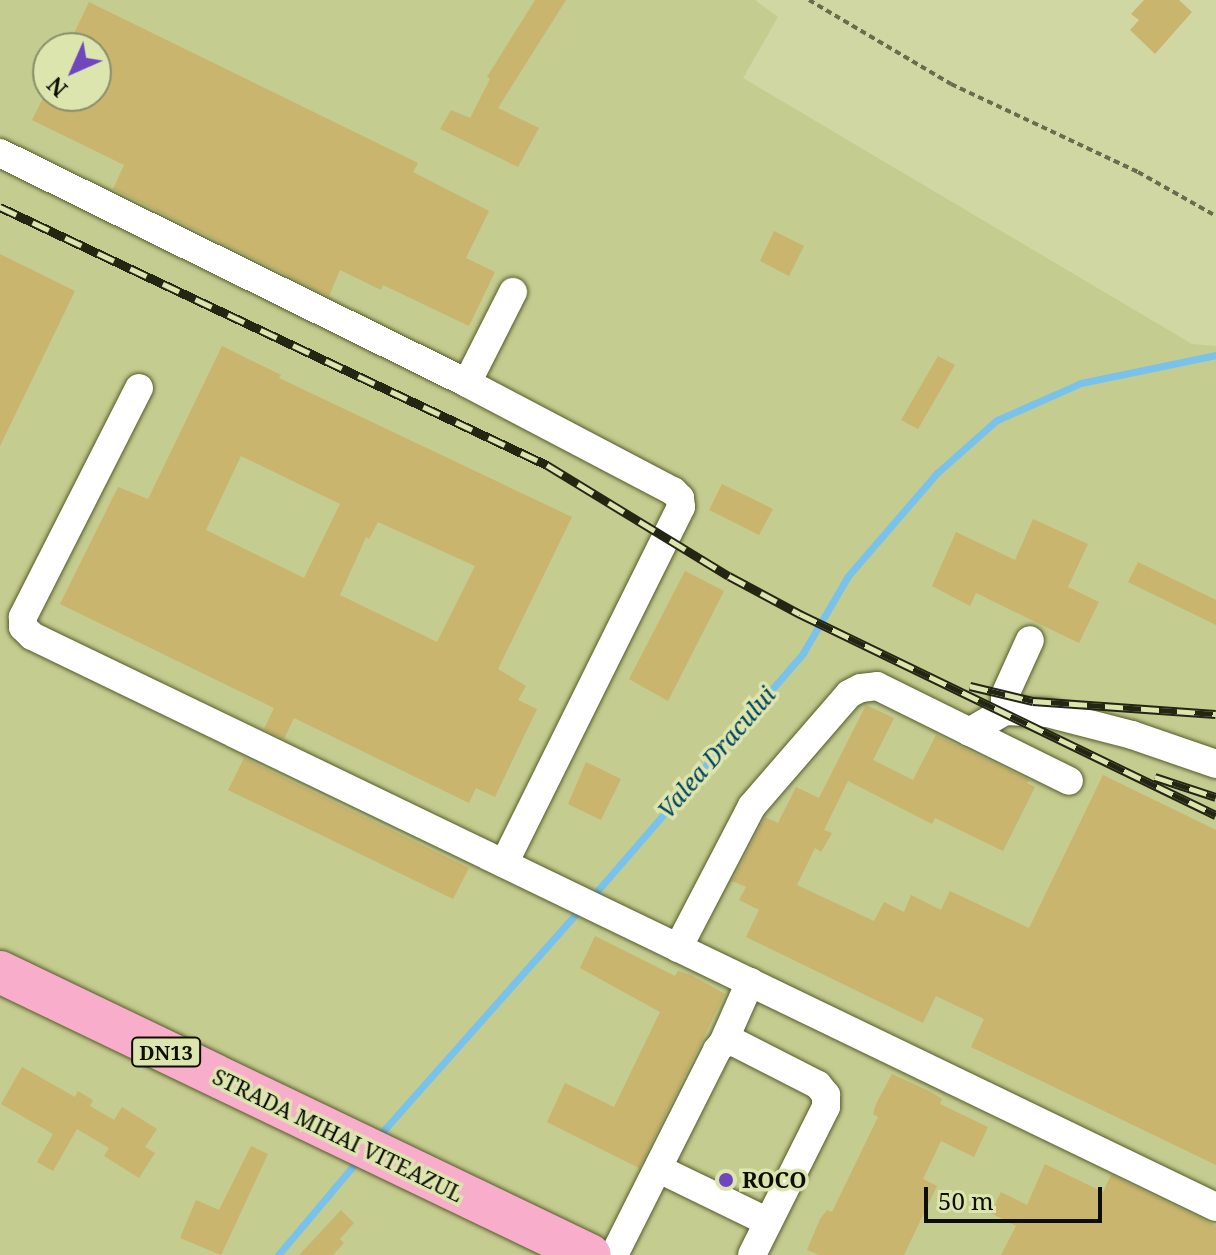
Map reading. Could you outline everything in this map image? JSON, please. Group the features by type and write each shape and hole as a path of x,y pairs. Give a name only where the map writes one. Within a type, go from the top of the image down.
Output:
{"highway":[{"name":"STRADA MIHAI VITEAZUL","path":"0,972 590,1255"}],"lane":[{"path":"0,153 467,383 673,491 680,498 681,507 504,864"},
{"path":"467,383 513,292"},
{"path":"139,388 23,617 23,627 46,643 1216,1207"},
{"path":"1005,711 1005,695 1030,640"},
{"path":"678,948 752,806 849,694 877,686 1069,781"},
{"path":"969,732 1005,711 1061,717 1132,735 1216,764"},
{"path":"614,1255 723,1043 750,982"},
{"path":"723,1043 734,1042 818,1085 826,1095 826,1107 752,1255"},
{"path":"659,1169 768,1222"}],"path":[{"path":"809,0 951,84 1138,172 1216,216"}],"shaded area":[{"path":"0,0 755,0 778,17 743,78 1192,344 1216,346 1216,1255 0,1255"}],"building":[{"path":"535,0 566,0 498,108 539,128 518,167 440,129 451,110 470,118 490,79 487,77"},
{"path":"1144,0 1179,0 1192,12 1155,54 1130,30 1139,20 1131,14"},
{"path":"89,2 418,163 413,172 489,211 466,258 495,272 469,326 383,285 381,290 340,270 329,296 113,189 124,165 32,120 36,112 112,112 112,32 75,32"},
{"path":"774,231 804,246 789,276 760,261"},
{"path":"0,254 75,291 0,446"},
{"path":"222,346 281,375 279,378 572,517 498,669 526,686 518,700 537,709 495,797 476,788 469,803 294,718 284,739 264,729 274,708 60,604 118,487 148,499","holes":["241,456 340,504 304,578 206,530","378,522 475,566 437,642 340,595 366,537 369,539"]},
{"path":"938,356 955,365 918,429 901,420"},
{"path":"722,484 773,509 759,535 709,510"},
{"path":"1033,519 1088,544 1068,587 1099,602 1079,643 976,593 970,606 932,586 956,532 1015,560"},
{"path":"1138,562 1216,600 1216,625 1128,582"},
{"path":"685,571 724,591 668,701 629,679"},
{"path":"866,705 894,718 873,760 913,780 936,735 1029,780 1027,783 1035,787 1003,851 935,818 932,824 848,781 824,830 832,833 821,852 815,848 797,885 874,921 884,902 904,912 911,895 941,910 950,891 1029,928 1103,775 1216,830 1216,1165 971,1047 984,1019 936,996 923,1023 746,937 759,910 739,900 746,887 732,881 765,817 778,823 796,787 819,798"},
{"path":"244,758 469,868 453,899 228,790"},
{"path":"586,762 621,779 601,820 568,804"},
{"path":"595,936 675,976 678,971 691,975 725,994 639,1168 547,1122 565,1083 614,1107 660,1012 580,968"},
{"path":"22,1067 75,1097 78,1091 93,1100 90,1106 114,1120 122,1107 157,1129 145,1147 155,1153 139,1178 104,1156 109,1148 77,1129 53,1171 37,1162 53,1134 1,1104"},
{"path":"892,1074 931,1092 942,1099 940,1104 988,1127 974,1157 941,1141 923,1179 937,1186 904,1255 820,1255 807,1250 820,1219 827,1210 832,1212 878,1117 873,1114 876,1104"},
{"path":"251,1146 268,1154 221,1255 180,1238 196,1200 219,1210"},
{"path":"1045,1164 1103,1192 1111,1175 1216,1226 1216,1255 1001,1255 1016,1226 991,1213 1001,1192 1027,1205"},
{"path":"341,1210 354,1223 340,1239 344,1243 333,1255 299,1255"}],"waterway":[{"name":"Valea Dracului","path":"592,897 803,653 848,576 937,473 997,420 1081,383 1216,355"},
{"name":"Valea Dracului","path":"376,1139 580,909"},
{"name":"Valea Dracului","path":"278,1255 358,1160"}],"railway":[{"path":"0,207 547,465 729,576 800,614 1216,815"},
{"path":"970,686 1033,701 1216,714"},
{"path":"1155,777 1216,797"}],"place":[{"name":"ROCO","path":"726,1180"}]}
